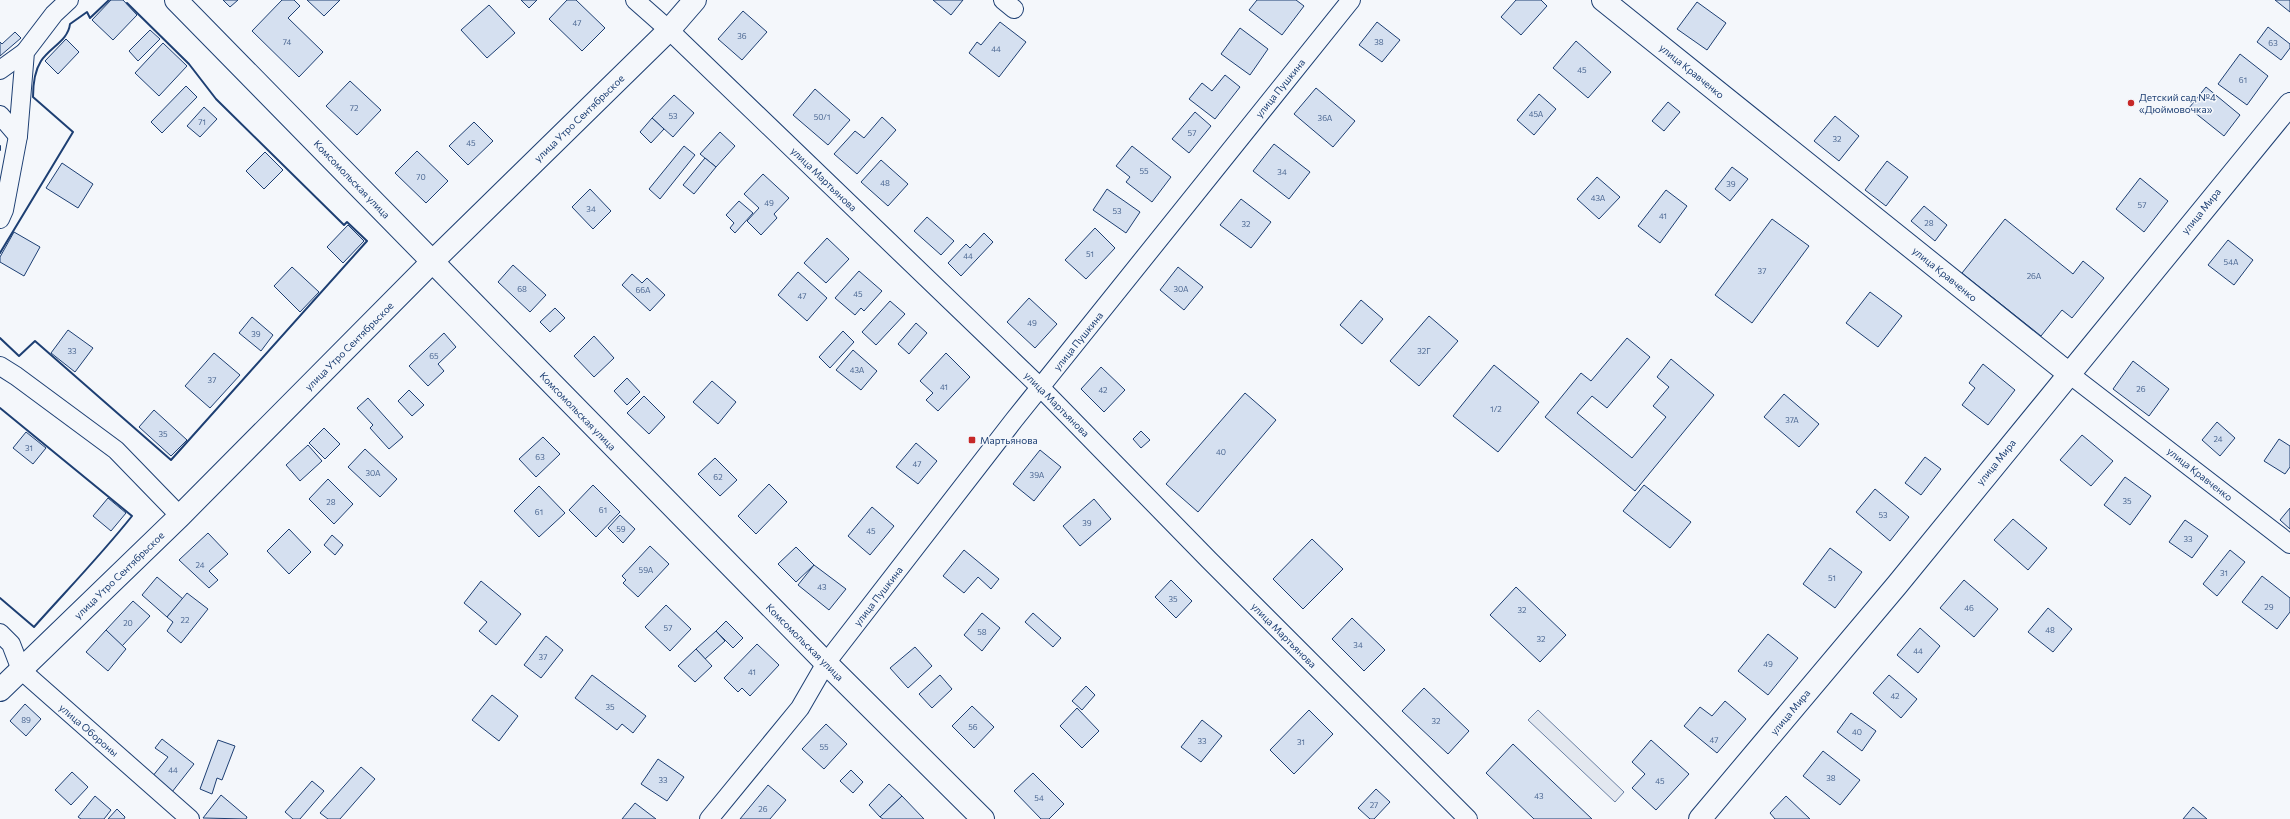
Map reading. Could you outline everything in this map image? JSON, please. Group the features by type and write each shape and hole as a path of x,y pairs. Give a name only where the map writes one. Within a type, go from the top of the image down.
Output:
{"main road":[{"name":"Комсомольская улица","path":"176,0 826,664 983,819"},
{"name":"улица Утро Сентябрьское","path":"0,690 180,516 432,262 669,30 695,0"},
{"name":"улица Кравченко","path":"1603,0 2068,373"},
{"name":"улица Мира","path":"1700,819 1896,585 2068,373 2290,104"}],"street":[{"path":"0,70 25,52 54,14 69,0"},
{"name":"улица Мартьянова","path":"635,0 669,30 1040,387 1468,819"},
{"name":"улица Пушкина","path":"708,819 800,708 826,664 1040,387 1351,0"},
{"path":"0,219 4,210 18,136 25,52"},
{"path":"0,115 18,136"},
{"path":"0,366 16,376 116,450 180,516"},
{"name":"улица Кравченко","path":"2068,373 2290,544"},
{"name":"улица Обороны","path":"0,633 11,644 21,670 190,819"}],"shaded area":[{"path":"1538,710 1624,792 1615,802 1528,720"}],"building":[{"path":"111,0 123,0 137,15 113,40 92,20"},
{"path":"223,0 238,0 230,7"},
{"path":"282,0 294,0 300,6 288,18 323,52 299,77 252,31"},
{"path":"307,0 340,0 324,16"},
{"path":"521,0 537,0 529,8"},
{"path":"567,0 576,0 605,28 582,51 549,19"},
{"path":"933,0 963,0 951,15"},
{"path":"1257,0 1296,0 1304,6 1282,35 1249,10"},
{"path":"1516,0 1541,0 1547,6 1521,35 1501,17"},
{"path":"2275,0 2290,0 2290,12"},
{"path":"1697,2 1726,23 1707,50 1677,29"},
{"path":"489,5 515,33 487,58 461,30"},
{"path":"743,11 767,32 742,60 718,39"},
{"path":"1000,22 1026,42 999,77 969,53 977,42 981,45"},
{"path":"1377,22 1400,40 1382,62 1359,45"},
{"path":"2268,27 2290,44 2290,48 2281,60 2257,42"},
{"path":"1240,28 1268,49 1250,75 1221,54"},
{"path":"150,30 160,39 138,61 129,51"},
{"path":"15,32 21,38 0,56 0,42 2,44"},
{"path":"66,39 79,52 58,74 45,61"},
{"path":"1576,41 1611,72 1588,98 1553,68"},
{"path":"163,43 187,66 159,96 135,73"},
{"path":"2240,54 2268,76 2247,105 2218,84"},
{"path":"1225,75 1240,87 1215,119 1189,99 1202,83 1212,91"},
{"path":"350,81 381,110 357,135 326,106"},
{"path":"186,86 197,97 162,133 151,122"},
{"path":"2206,87 2240,115 2224,136 2189,108"},
{"path":"1316,88 1355,121 1333,147 1294,114"},
{"path":"815,89 850,120 828,145 793,115"},
{"path":"1539,94 1556,109 1534,135 1517,120"},
{"path":"674,95 694,113 673,137 652,118"},
{"path":"1668,102 1680,112 1664,131 1652,121"},
{"path":"204,107 217,119 200,137 187,126"},
{"path":"1195,112 1211,126 1189,153 1172,139"},
{"path":"1835,116 1859,136 1839,161 1814,141"},
{"path":"882,117 896,130 857,174 834,154 855,131 864,138"},
{"path":"652,118 664,129 651,143 640,132"},
{"path":"474,122 493,141 468,165 449,146"},
{"path":"720,132 735,146 716,167 700,154"},
{"path":"1274,144 1310,172 1289,199 1253,171"},
{"path":"684,146 695,155 660,199 649,189"},
{"path":"1132,146 1171,177 1152,202 1126,182 1130,177 1116,166"},
{"path":"417,151 448,181 426,203 395,173"},
{"path":"265,152 283,170 264,189 246,171"},
{"path":"705,158 716,167 694,194 683,185"},
{"path":"881,160 908,184 888,206 861,182"},
{"path":"1887,161 1908,177 1886,206 1865,190"},
{"path":"62,163 93,184 78,208 46,188"},
{"path":"1732,167 1748,179 1730,201 1715,189"},
{"path":"763,174 789,198 774,214 777,218 761,235 747,221 759,208 744,194"},
{"path":"1597,177 1620,197 1599,219 1577,199"},
{"path":"2140,178 2168,201 2144,232 2116,209"},
{"path":"590,189 611,211 593,229 572,207"},
{"path":"1107,189 1140,212 1126,233 1093,210"},
{"path":"1666,190 1687,206 1660,243 1638,226"},
{"path":"1241,199 1271,222 1251,248 1220,225"},
{"path":"739,201 753,213 735,233 730,228 734,223 726,215"},
{"path":"1924,206 1947,225 1935,241 1911,221"},
{"path":"927,217 954,241 941,255 914,231"},
{"path":"1772,219 1809,246 1752,323 1715,295"},
{"path":"2005,219 2073,274 2083,261 2104,278 2072,318 2062,310 2041,336 1962,273"},
{"path":"348,225 364,241 343,263 327,247"},
{"path":"1095,228 1115,248 1086,279 1065,260"},
{"path":"14,232 40,247 24,276 0,262 0,257"},
{"path":"984,233 993,242 961,276 948,263 966,244 970,248"},
{"path":"827,238 849,259 826,283 804,263"},
{"path":"2228,240 2253,260 2234,285 2208,265"},
{"path":"513,265 546,295 530,312 498,282"},
{"path":"292,267 319,292 300,312 274,286"},
{"path":"1178,267 1203,287 1184,310 1160,290"},
{"path":"859,271 882,291 864,311 861,308 855,315 835,298"},
{"path":"798,272 827,298 807,321 778,295"},
{"path":"632,274 642,283 647,278 665,295 650,311 622,285"},
{"path":"1870,292 1902,316 1878,347 1846,323"},
{"path":"1029,298 1057,324 1035,348 1007,322"},
{"path":"1361,300 1383,319 1362,344 1340,325"},
{"path":"890,301 905,314 876,345 862,332"},
{"path":"555,308 565,318 550,332 540,322"},
{"path":"1429,316 1458,341 1419,386 1390,361"},
{"path":"252,317 273,335 261,351 239,333"},
{"path":"916,323 927,333 909,354 898,344"},
{"path":"68,330 93,348 75,372 51,353"},
{"path":"843,331 854,342 830,368 819,357"},
{"path":"444,333 456,347 438,364 444,371 428,386 409,366"},
{"path":"594,336 614,358 594,377 574,356"},
{"path":"1627,338 1650,357 1607,408 1592,396 1577,413 1632,458 1666,417 1653,406 1669,387 1657,377 1671,359 1714,395 1635,491 1545,417 1581,373 1591,381"},
{"path":"853,350 877,371 861,390 836,370"},
{"path":"214,353 240,375 210,408 185,386"},
{"path":"946,353 970,377 938,411 926,400 933,393 920,381"},
{"path":"2133,361 2169,389 2149,416 2113,389"},
{"path":"1983,364 2015,390 1988,425 1962,405 1975,388 1969,383"},
{"path":"1494,365 1539,402 1498,452 1453,416"},
{"path":"1101,367 1125,390 1104,412 1081,389"},
{"path":"627,378 640,392 627,405 614,391"},
{"path":"712,381 736,402 718,424 693,402"},
{"path":"409,390 424,405 412,416 398,401"},
{"path":"1245,393 1276,420 1198,512 1166,484"},
{"path":"1784,394 1819,424 1799,447 1764,417"},
{"path":"644,396 665,417 649,434 627,413"},
{"path":"368,398 403,437 389,449 370,428 373,425 357,408"},
{"path":"154,410 187,440 171,456 139,427"},
{"path":"2217,422 2235,438 2220,456 2202,440"},
{"path":"324,428 340,444 325,459 309,443"},
{"path":"1141,431 1150,440 1141,448 1133,439"},
{"path":"26,432 46,448 33,464 13,448"},
{"path":"2082,435 2113,461 2091,486 2060,460"},
{"path":"543,437 560,454 536,477 519,459"},
{"path":"2279,439 2290,446 2290,467 2285,474 2264,461"},
{"path":"916,443 937,461 918,484 896,467"},
{"path":"308,445 322,461 300,481 286,465"},
{"path":"365,449 397,479 380,497 348,467"},
{"path":"1040,450 1061,467 1034,501 1013,484"},
{"path":"1925,457 1941,469 1921,495 1905,483"},
{"path":"715,458 737,480 720,496 698,474"},
{"path":"2125,477 2151,496 2130,525 2104,505"},
{"path":"328,479 353,504 334,524 309,499"},
{"path":"769,484 787,502 756,534 738,516"},
{"path":"593,485 620,512 596,537 569,510"},
{"path":"1644,485 1691,522 1670,548 1623,511"},
{"path":"539,486 565,513 539,537 514,511"},
{"path":"1875,489 1909,517 1890,541 1856,512"},
{"path":"108,498 126,513 111,531 93,516"},
{"path":"1094,499 1111,519 1080,546 1063,526"},
{"path":"872,507 894,526 870,555 848,536"},
{"path":"2290,508 2290,529 2280,520"},
{"path":"620,515 635,529 623,543 608,528"},
{"path":"2013,519 2047,548 2028,570 1994,540"},
{"path":"2185,520 2208,536 2192,558 2169,542"},
{"path":"289,529 311,552 289,574 267,551"},
{"path":"208,533 228,554 209,571 218,580 209,588 179,560"},
{"path":"332,535 343,545 335,555 324,545"},
{"path":"1312,539 1343,569 1303,609 1273,579"},
{"path":"650,546 669,564 638,597 623,583 626,580 622,576"},
{"path":"796,547 814,565 796,582 778,564"},
{"path":"1830,548 1862,572 1835,608 1803,584"},
{"path":"964,550 999,579 991,589 978,577 964,593 943,576"},
{"path":"2230,550 2245,562 2217,596 2203,584"},
{"path":"814,565 846,589 829,610 798,585"},
{"path":"2262,576 2290,598 2290,612 2277,629 2242,602"},
{"path":"157,577 183,599 167,617 142,595"},
{"path":"1171,580 1192,601 1176,618 1155,597"},
{"path":"1964,580 1998,609 1974,637 1940,608"},
{"path":"481,581 521,614 496,645 479,631 487,622 464,603"},
{"path":"1516,587 1566,635 1540,662 1490,615"},
{"path":"187,593 208,609 181,643 167,631 173,622 167,617"},
{"path":"133,601 150,616 122,646 106,630"},
{"path":"666,605 691,629 670,651 645,627"},
{"path":"2048,608 2072,629 2053,652 2028,632"},
{"path":"982,613 1000,628 982,651 964,635"},
{"path":"1033,613 1061,638 1053,647 1025,622"},
{"path":"1352,618 1385,650 1364,671 1332,639"},
{"path":"726,621 743,638 733,648 716,631"},
{"path":"1920,628 1940,646 1918,673 1897,655"},
{"path":"106,630 126,649 108,671 86,652"},
{"path":"716,631 725,641 705,659 696,649"},
{"path":"1768,634 1798,658 1768,695 1738,671"},
{"path":"546,636 563,650 541,678 524,665"},
{"path":"757,644 779,665 750,696 742,688 738,692 724,678"},
{"path":"915,647 932,666 908,688 890,668"},
{"path":"696,649 712,666 695,682 678,666"},
{"path":"592,675 646,716 633,733 622,724 617,730 575,698"},
{"path":"940,675 952,689 932,708 919,694"},
{"path":"1889,675 1917,699 1901,718 1873,693"},
{"path":"1086,686 1095,695 1082,710 1072,701"},
{"path":"1424,688 1469,731 1448,754 1402,711"},
{"path":"492,695 518,716 499,741 472,720"},
{"path":"1725,701 1746,719 1717,753 1684,726 1700,707 1712,716"},
{"path":"25,704 41,719 26,736 10,721"},
{"path":"972,706 994,727 974,748 952,726"},
{"path":"1077,708 1099,731 1082,748 1060,726"},
{"path":"1309,710 1333,734 1294,774 1270,750"},
{"path":"1851,713 1876,731 1862,751 1837,732"},
{"path":"1202,720 1222,736 1201,762 1181,747"},
{"path":"826,724 847,744 824,769 802,749"},
{"path":"162,739 194,764 172,792 152,777 168,757 155,748"},
{"path":"218,740 235,746 222,780 217,778 212,794 200,789"},
{"path":"1651,740 1689,774 1656,810 1632,788 1645,774 1632,762"},
{"path":"1513,744 1592,819 1534,819 1486,773"},
{"path":"1823,751 1860,780 1840,805 1803,776"},
{"path":"658,759 684,777 667,801 641,784"},
{"path":"361,767 375,779 340,819 328,819 320,813"},
{"path":"851,770 863,782 853,793 840,781"},
{"path":"72,772 88,787 71,805 55,790"},
{"path":"1033,773 1064,804 1049,819 1041,819 1014,791"},
{"path":"312,781 324,791 300,819 293,819 285,812"},
{"path":"889,784 902,796 880,817 869,805"},
{"path":"768,785 786,800 770,819 740,819"},
{"path":"1376,789 1390,802 1374,819 1370,819 1358,808"},
{"path":"221,795 247,817 246,819 203,818"},
{"path":"95,796 111,810 104,819 81,819 78,817"},
{"path":"902,796 924,819 883,819 880,817"},
{"path":"1786,796 1810,819 1775,819 1770,813"},
{"path":"635,803 656,819 622,819"},
{"path":"2193,807 2207,819 2183,819"},
{"path":"117,809 125,817 124,819 108,819"}],"wall":[{"path":"0,253 73,132 33,97 35,74 37,69 45,56 66,35 70,24 87,12 90,18 109,0"},
{"path":"0,338 19,356 35,341 171,460 367,241 347,222 344,225 216,99 189,64 127,3"},
{"path":"0,408 132,516 96,559 34,627 0,598"}],"place":[{"name":"Детский сад №4 «Дюймовочка»","path":"2131,103"},
{"name":"Мартьянова","path":"972,440"}]}
